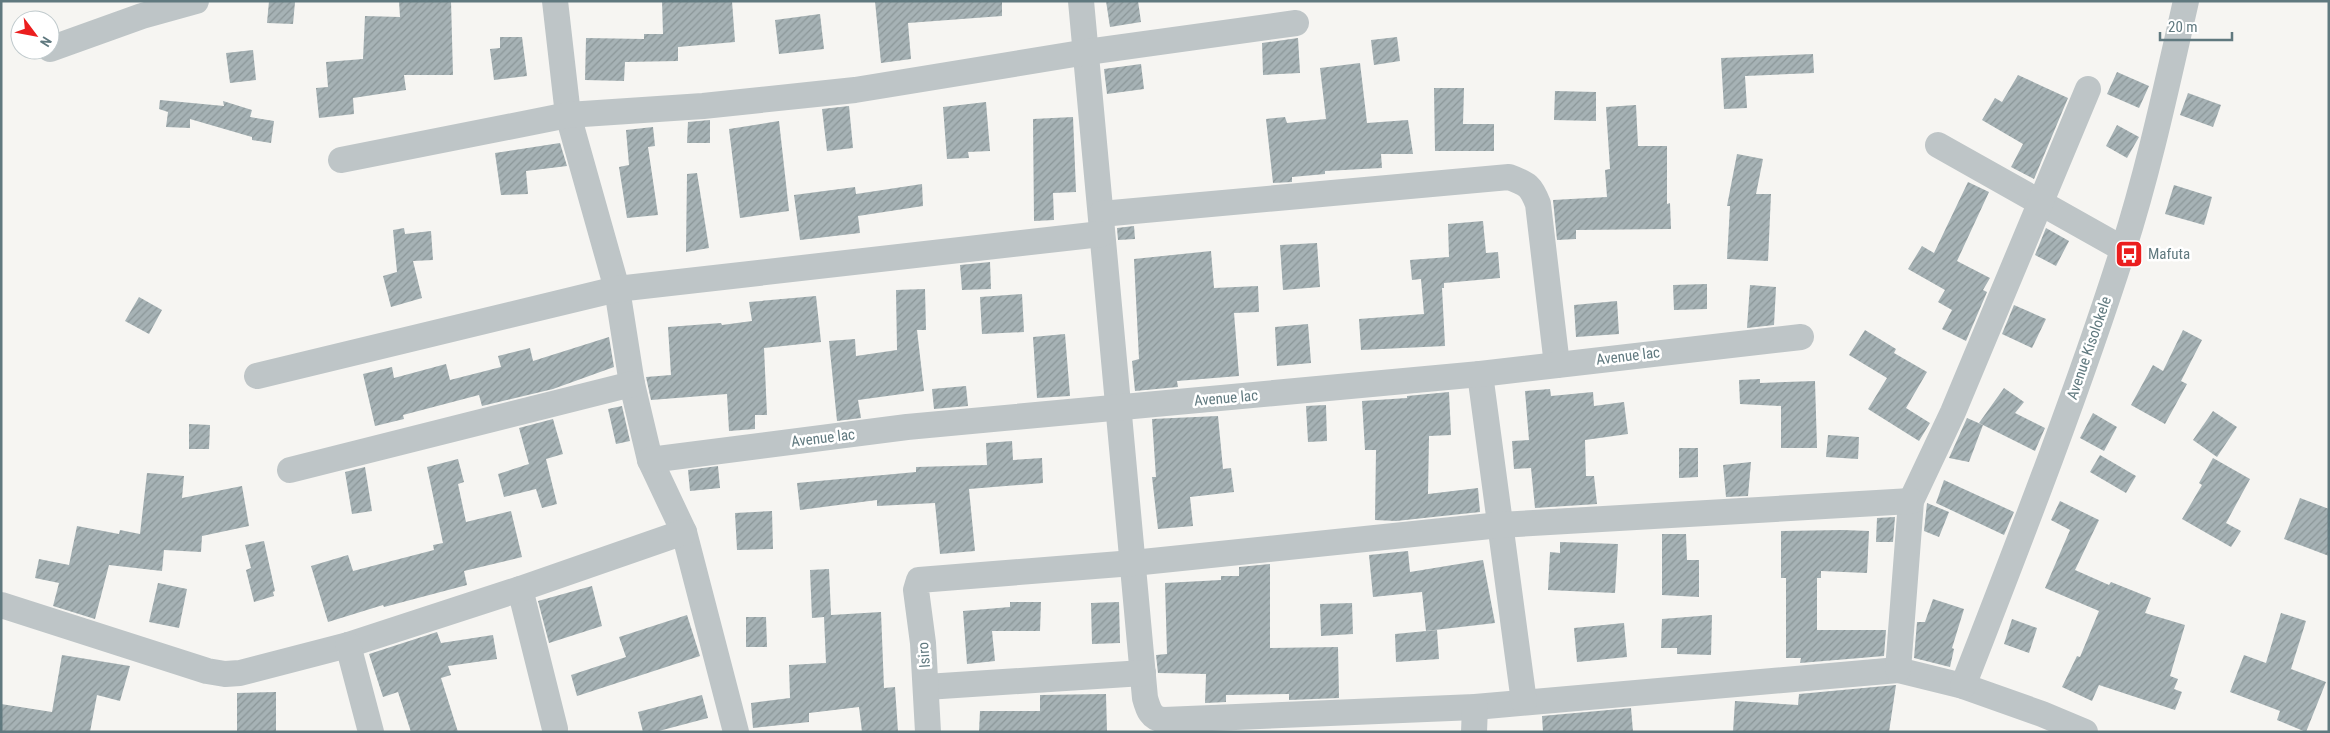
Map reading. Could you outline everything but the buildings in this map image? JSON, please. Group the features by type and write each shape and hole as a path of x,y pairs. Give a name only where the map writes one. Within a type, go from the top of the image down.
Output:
{"street":[{"path":"60,46 142,16 196,1"},
{"path":"555,1 568,115 617,289 632,384 650,460 684,532 736,732"},
{"path":"1082,1 1145,698 1149,711 1159,720 1474,719 1524,702 1898,670 1963,686 2038,723 2085,732"},
{"name":"Avenue Kisolokele","path":"1963,686 2048,465 2123,249 2159,120 2186,1"},
{"path":"341,160 568,115 703,106 855,90 1087,52 1296,23"},
{"path":"1898,670 1911,501 1953,412 2088,89"},
{"path":"1938,145 2123,249"},
{"path":"257,376 617,289 1101,224 1509,177 1532,188 1538,204 1557,365"},
{"name":"Avenue lac","path":"650,460 907,427 1480,374 1801,337"},
{"path":"1480,374 1524,702"},
{"path":"290,470 632,384"},
{"path":"1133,563 1500,525 1911,501"},
{"path":"1,605 207,671 225,674 240,673 348,645 520,589 684,532"},
{"name":"Isiro","path":"928,732 923,643 916,590 920,580 1133,563"},
{"path":"520,589 555,729"},
{"path":"348,645 371,732"},
{"path":"926,687 1143,673"}],"place":[{"name":"Mafuta","path":"2129,254"}]}
